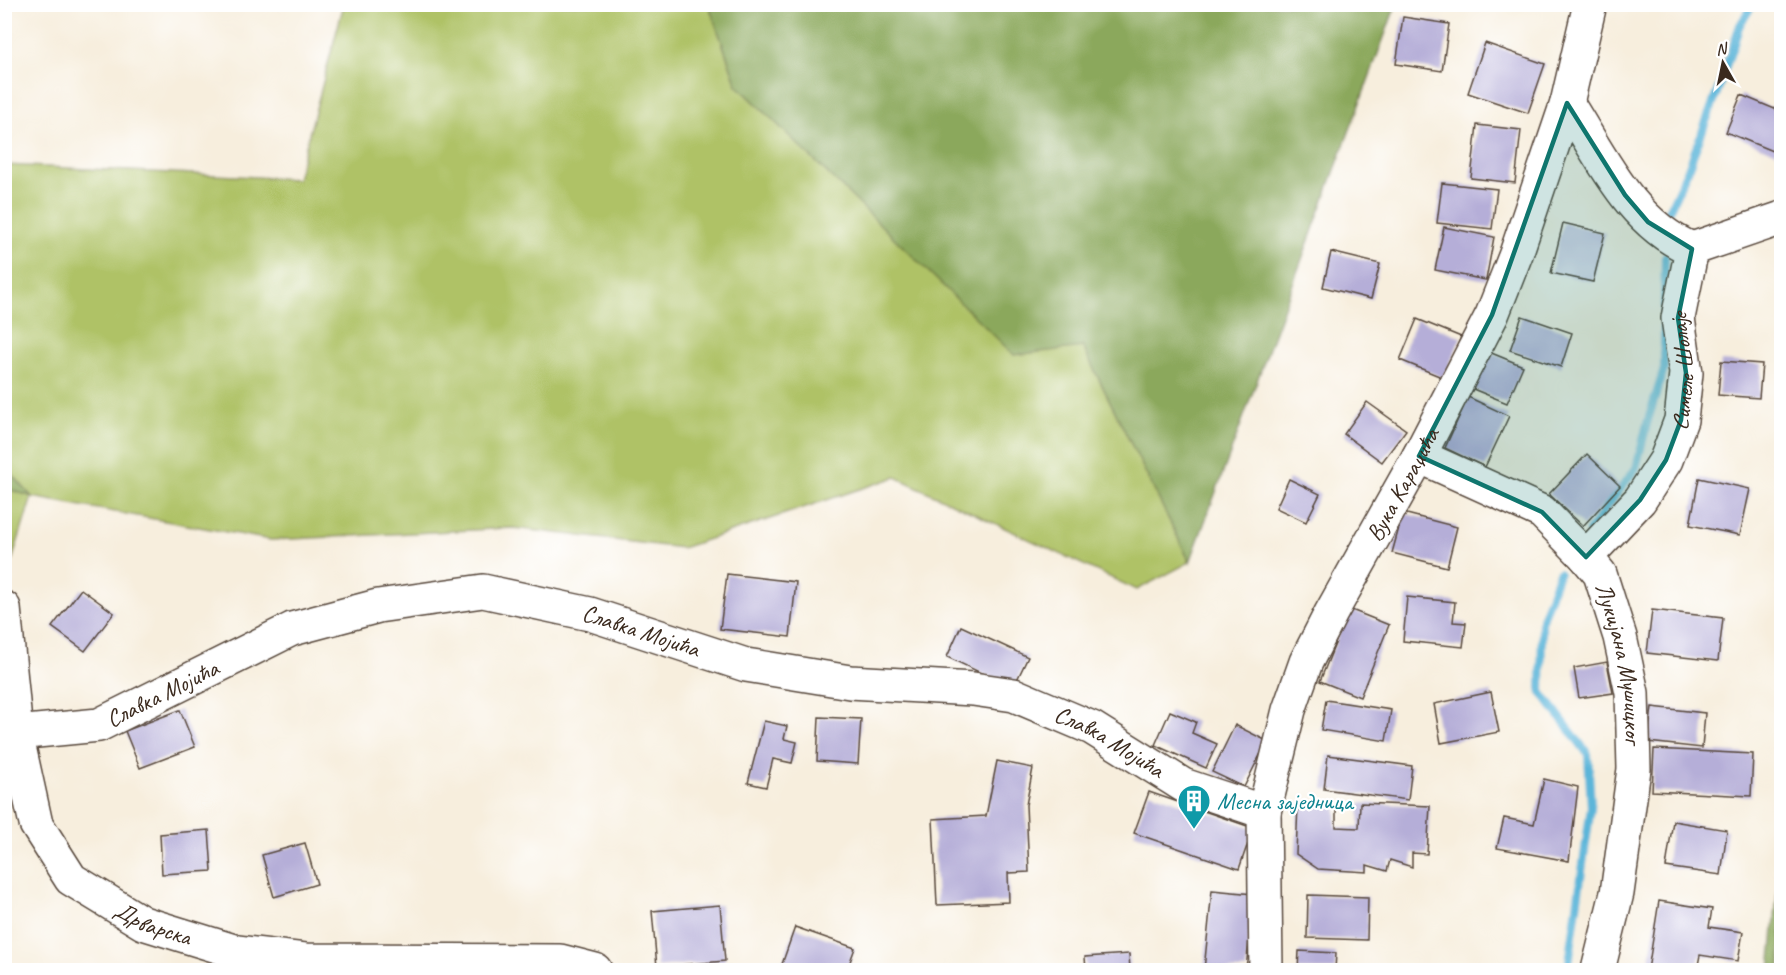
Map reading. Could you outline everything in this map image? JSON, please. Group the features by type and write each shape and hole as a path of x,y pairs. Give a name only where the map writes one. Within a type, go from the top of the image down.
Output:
{"street":[{"name":"Вука Караџића","path":"1266,970 1264,812 1289,710 1306,662 1362,554 1419,456 1492,315 1516,254 1567,103 1590,4"},
{"path":"1567,103 1625,195 1648,222 1676,243 1692,249 1782,219"},
{"name":"Симеле Шолаје","path":"1586,557 1640,500 1666,460 1681,420 1686,373 1678,318 1692,249"},
{"name":"Лукијана Мушицког","path":"1419,456 1542,512 1600,574 1620,637 1632,693 1634,769 1617,893 1598,970"},
{"name":"Славка Мојића","path":"16,733 99,725 292,629 378,606 483,591 590,614 746,665 850,681 973,689 1014,695 1092,728 1183,785 1264,812"},
{"name":"Дрварска","path":"4,608 16,733 36,824 71,879 143,923 237,952 305,960 560,961 595,970"}],"highlighted area":[{"path":"1567,103 1625,195 1648,222 1692,249 1678,318 1686,373 1681,420 1666,460 1640,500 1586,557 1542,512 1419,456 1492,315"}],"green space":[{"path":"344,4 709,5 737,85 1083,347 1190,562 1137,590 896,477 682,548 513,528 271,540 32,497 5,582 5,488 31,496 5,466 5,165 297,179"},
{"path":"709,5 1396,5 1190,562 1083,347 1014,355 737,85"},
{"path":"5,466 32,497 5,488"},
{"path":"1781,856 1781,970 1770,970"}],"building":[{"path":"1403,17 1449,24 1442,71 1396,64"},
{"path":"1485,43 1545,64 1528,113 1468,93"},
{"path":"1741,95 1782,112 1782,141 1777,153 1726,132"},
{"path":"1477,125 1521,130 1515,183 1471,178"},
{"path":"1442,183 1497,189 1492,229 1437,223"},
{"path":"1563,223 1605,233 1593,282 1551,273"},
{"path":"1444,227 1494,237 1486,280 1435,270"},
{"path":"1331,252 1380,264 1371,299 1323,287"},
{"path":"1522,316 1572,333 1561,367 1510,350"},
{"path":"1417,319 1461,337 1444,378 1400,360"},
{"path":"1489,352 1523,366 1507,403 1473,389"},
{"path":"1721,361 1762,364 1759,398 1718,395"},
{"path":"1468,397 1509,416 1485,467 1445,448"},
{"path":"1367,402 1406,430 1382,462 1344,434"},
{"path":"1587,454 1620,486 1583,526 1549,494"},
{"path":"1699,478 1750,489 1740,535 1690,525"},
{"path":"1289,479 1320,494 1306,522 1276,508"},
{"path":"1403,513 1457,527 1447,567 1392,553"},
{"path":"727,574 796,582 790,637 720,629"},
{"path":"81,589 114,613 85,651 52,627"},
{"path":"1407,597 1455,602 1453,622 1466,623 1463,647 1403,641"},
{"path":"1349,609 1389,625 1360,697 1320,681"},
{"path":"1652,610 1723,618 1718,661 1647,653"},
{"path":"961,626 1028,657 1013,688 947,657"},
{"path":"1607,662 1613,693 1579,698 1574,668"},
{"path":"1491,692 1499,732 1441,743 1434,704"},
{"path":"1326,700 1391,710 1386,741 1321,730"},
{"path":"1652,707 1705,713 1702,748 1648,742"},
{"path":"180,710 195,747 140,768 125,731"},
{"path":"1170,711 1196,722 1192,733 1217,744 1206,768 1155,745"},
{"path":"819,717 861,719 858,764 817,761"},
{"path":"764,721 787,726 784,739 797,742 792,763 773,759 766,787 748,783"},
{"path":"1235,725 1267,741 1244,787 1212,772"},
{"path":"1654,749 1753,754 1751,796 1652,791"},
{"path":"1328,755 1412,766 1408,800 1324,789"},
{"path":"997,761 1033,768 1026,805 1029,872 1008,873 1009,902 937,905 933,819 986,816"},
{"path":"1544,779 1578,787 1569,861 1497,848 1504,818 1534,824"},
{"name":"Месна заједница","path":"1149,792 1253,828 1239,869 1134,833"},
{"path":"1360,803 1430,806 1427,854 1412,853 1412,867 1390,860 1387,871 1367,865 1367,872 1318,869 1296,854 1298,804 1336,805 1336,827 1359,828"},
{"path":"1673,821 1727,830 1721,875 1666,867"},
{"path":"209,830 212,871 162,874 160,834"},
{"path":"305,843 317,884 274,897 262,855"},
{"path":"1212,890 1253,894 1246,970 1204,970"},
{"path":"1308,895 1368,897 1367,940 1307,938"},
{"path":"1659,901 1712,909 1709,927 1743,932 1738,961 1700,955 1697,970 1648,970"},
{"path":"720,905 725,961 657,967 652,911"},
{"path":"795,927 855,948 847,970 791,970 781,967"},
{"path":"1299,951 1336,953 1335,970 1298,970"},
{"path":"1129,954 1130,970 1086,970 1085,957"}],"waterway":[{"path":"1667,215 1688,169 1740,25 1753,4"},
{"path":"1664,313 1665,257"},
{"path":"1589,531 1636,468 1664,369 1664,326"},
{"path":"1559,573 1542,619 1541,692 1588,754 1591,807 1568,970"}],"place":[{"name":"Месна заједница","path":"1194,830"}]}
